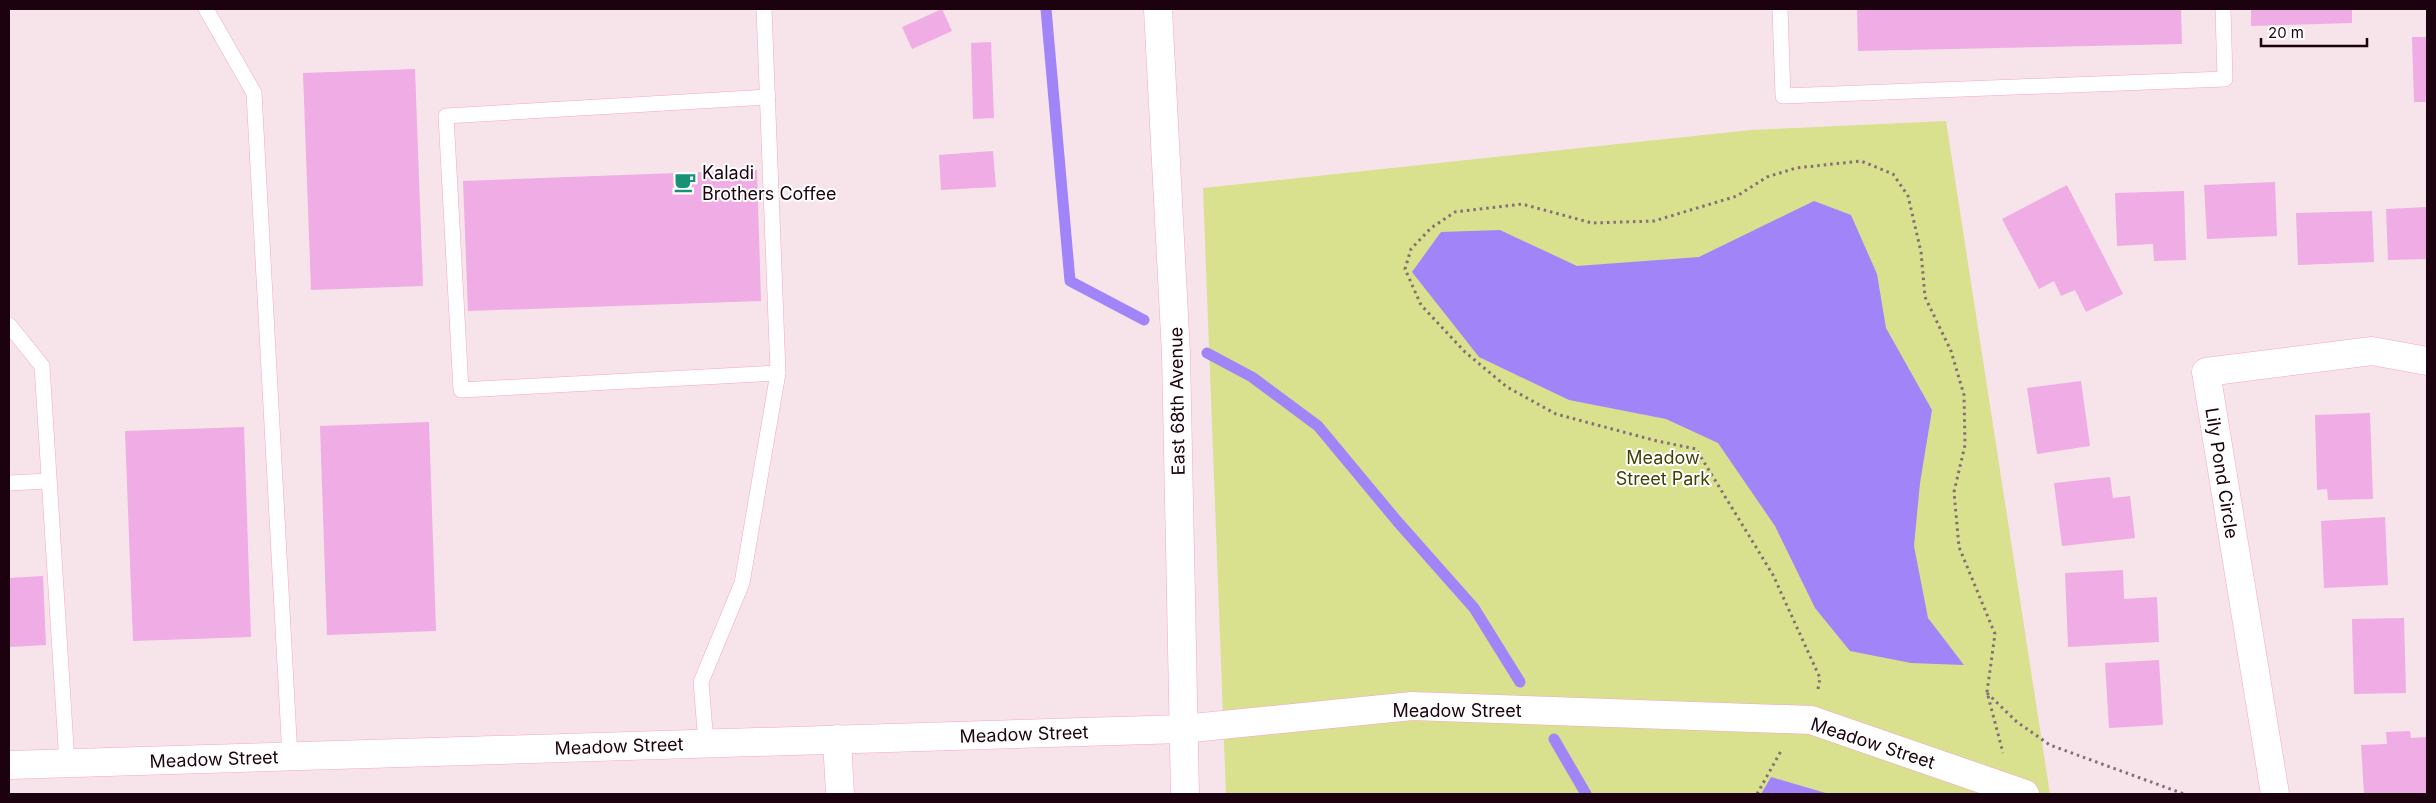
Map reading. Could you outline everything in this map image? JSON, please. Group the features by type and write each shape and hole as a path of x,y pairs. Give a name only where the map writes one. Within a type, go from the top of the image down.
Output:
{"street":[{"name":"East 68th Avenue","path":"1158,9 1176,354 1182,729 1185,794"},
{"name":"Lily Pond Circle","path":"2275,794 2206,372 2372,351 2427,361"},
{"name":"Meadow Street","path":"9,765 1182,729 1412,706 1811,720 2019,792"},
{"path":"837,739 840,794"}],"lane":[{"path":"206,9 254,93 290,756"},
{"path":"706,743 701,682 742,583 778,373 764,9"},
{"path":"1780,9 1783,96 2226,79 2223,9"},
{"path":"768,98 446,116 461,390 778,373"},
{"path":"9,325 42,366 67,764"},
{"path":"9,484 48,481"}],"path":[{"path":"1820,678 1773,575 1696,449 1657,441 1556,414 1507,387 1465,352 1421,305 1405,269 1410,249 1431,228 1455,212 1522,204 1592,223 1654,221 1738,196 1767,177 1796,168 1861,161 1893,174 1908,196 1920,252 1925,297 1951,351 1964,395 1965,445 1954,492 1959,548 1995,634 1987,692 2019,792"},
{"path":"1987,692 2017,722 2050,745 2184,794"}],"green space":[{"name":"Meadow Street Park","path":"1946,121 2050,794 1226,794 1203,188 1751,130"}],"shaded area":[{"path":"1814,201 1851,215 1877,274 1886,328 1932,410 1920,483 1914,546 1928,618 1964,665 1911,663 1850,651 1815,608 1775,526 1718,443 1666,419 1569,400 1479,357 1412,272 1441,232 1500,230 1577,266 1699,257"},
{"path":"1771,777 1829,794 1761,794"}],"building":[{"path":"942,9 952,31 912,49 902,27"},
{"path":"1857,9 2181,9 2182,44 1858,51"},
{"path":"2251,9 2352,9 2352,23 2251,26"},
{"path":"2412,37 2427,37 2427,102 2414,102"},
{"path":"991,42 994,118 973,119 971,43"},
{"path":"415,69 423,286 311,290 303,73"},
{"path":"993,151 996,187 941,190 939,155"},
{"path":"757,170 761,301 468,311 463,181"},
{"path":"2275,182 2277,236 2207,239 2204,185"},
{"path":"2067,185 2123,294 2086,312 2075,290 2061,296 2054,281 2039,289 2002,219"},
{"path":"2184,191 2186,260 2154,261 2153,244 2117,246 2115,193"},
{"path":"2427,207 2427,259 2388,260 2386,209"},
{"path":"2372,211 2374,262 2298,265 2296,213"},
{"path":"2081,381 2090,446 2037,454 2027,388"},
{"path":"2370,413 2373,499 2328,500 2327,489 2317,490 2315,415"},
{"path":"429,422 436,631 327,635 320,426"},
{"path":"244,427 251,637 133,641 125,431"},
{"path":"2110,477 2113,498 2130,496 2135,538 2062,546 2054,483"},
{"path":"2385,517 2388,585 2324,588 2321,521"},
{"path":"2123,570 2124,599 2157,597 2159,642 2068,647 2065,573"},
{"path":"43,576 46,645 9,647 9,578"},
{"path":"2404,618 2406,693 2354,694 2352,619"},
{"path":"2159,660 2163,725 2109,728 2105,663"},
{"path":"2410,731 2411,738 2427,737 2427,794 2364,794 2361,745 2387,744 2386,732"}],"waterway":[{"path":"1046,9 1070,281 1144,320"},
{"path":"1207,353 1252,377 1318,426 1397,521 1474,608 1520,682"},
{"path":"1554,739 1586,794"}],"place":[{"name":"Kaladi Brothers Coffee","path":"685,182"}]}
